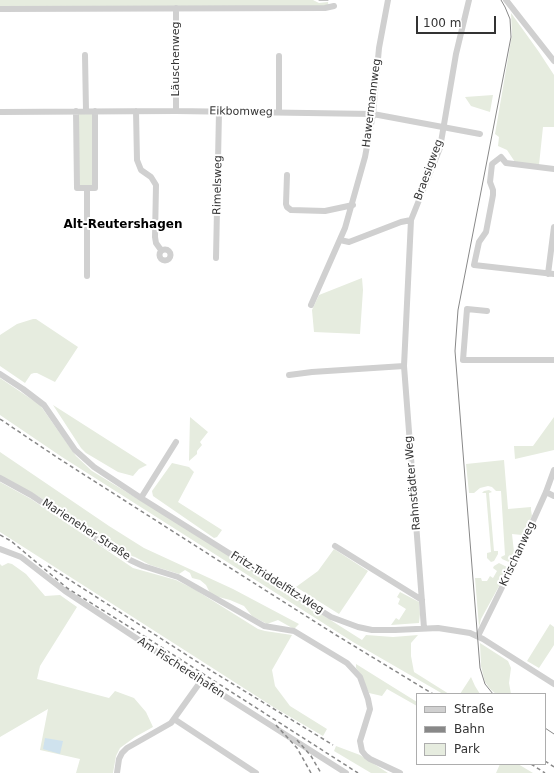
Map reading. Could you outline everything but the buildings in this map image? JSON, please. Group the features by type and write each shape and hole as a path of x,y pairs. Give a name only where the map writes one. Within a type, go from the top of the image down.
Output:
{"street":[{"name":"Hawermannweg","path":"311,306 340,240 353,205 365,157 373,114 379,48 388,0"},
{"name":"Braesigweg","path":"410,220 440,148 456,54 469,0"},
{"path":"506,0 554,61"},
{"path":"0,9 325,8 334,6"},
{"name":"Läuschenweg","path":"176,8 176,111"},
{"path":"85,55 86,111"},
{"path":"278,56 279,112"},
{"path":"76,111 77,188 94,188 95,111"},
{"path":"136,111 137,160 141,170 152,177 156,186 155,237 156,243 161,250"},
{"name":"Eikbomweg","path":"0,112 176,111 373,114 480,134"},
{"name":"Rimelsweg","path":"216,258 219,112"},
{"path":"554,169 506,163 501,157 492,164 490,182 493,195 486,232 479,242 474,264 551,274 554,228"},
{"path":"287,175 286,204 291,210 325,211 353,205"},
{"path":"86,188 87,276"},
{"path":"340,240 348,242 410,220"},
{"name":"Rahnstädter Weg","path":"410,220 404,366 424,628"},
{"path":"487,311 467,310 463,360 554,360"},
{"path":"289,375 404,366"},
{"name":"Fritz-Triddelfitz-Weg","path":"0,374 44,405 70,445 80,456 141,498 318,609 344,623 358,628 385,631 424,628 448,629 478,636 554,684"},
{"path":"141,498 176,442"},
{"name":"Krischanweg","path":"478,636 513,567 554,470"},
{"name":"Marieneher Straße","path":"0,478 31,495 130,560 143,566 178,577 264,626 294,631 348,663 360,677 370,709 360,741 362,751 370,759 400,773"},
{"path":"546,492 554,496"},
{"path":"335,546 422,600"},
{"name":"Am Fischereihafen","path":"0,549 21,557 65,591 201,681 343,772"},
{"path":"117,773 119,759 122,753 134,744 164,728 174,719 201,681"},
{"path":"174,719 256,773"}],"green space":[{"path":"0,0 313,0 319,3 328,2 329,8 0,9"},
{"path":"511,13 554,75 554,127 543,127 539,165 515,162 507,150 498,146 499,137 495,134 512,35"},
{"path":"493,95 490,112 471,106 465,97"},
{"path":"78,113 94,113 93,186 81,186 79,184"},
{"path":"362,278 363,290 360,334 314,332 312,310 319,295"},
{"path":"36,319 78,347 55,382 34,373 31,374 25,383 0,366 0,335 17,324"},
{"path":"0,378 40,405 76,456 92,471 362,640 366,635 393,637 418,635 411,643 411,656 414,672 447,693 441,693 353,642 62,457 0,415"},
{"path":"53,405 147,465 139,469 133,476 118,472 86,453 81,448"},
{"path":"190,417 208,432 200,442 202,445 197,451 197,454 189,461"},
{"path":"554,417 554,450 515,459 514,446 533,446"},
{"path":"0,452 144,548 233,589 299,624 294,629 278,620 267,624 252,616 244,606 210,593 206,585 200,580 192,578 190,573 185,570 179,574 150,565 106,543 41,498 0,475"},
{"path":"504,460 508,509 531,507 532,516 522,535 512,534 514,552 511,563 502,559 501,557 505,555 501,491 496,491 492,487 488,486 480,488 474,493 469,493 466,464"},
{"path":"172,463 189,467 194,472 178,502 222,530 217,537 214,538 153,496 152,491"},
{"path":"0,482 31,499 133,568 176,580 194,589 258,629 292,635 272,670 275,686 290,706 327,729 323,736 275,708 0,532"},
{"path":"489,490 492,492 489,493 494,551 498,551 494,561 491,562 487,558 487,553 491,552 486,493 482,493"},
{"path":"334,549 368,571 339,614 296,587 318,571"},
{"path":"8,563 12,564 26,574 45,596 60,595 77,607 40,666 37,679 109,698 115,691 134,698 146,712 153,727 135,737 120,748 116,756 113,773 76,773 80,759 40,750 48,709 0,737 0,564 2,566"},
{"path":"499,563 509,568 481,619 479,627 475,578 481,578 482,581 487,581 490,576 493,578 497,571 493,568"},
{"path":"400,592 419,602 419,623 391,625 396,618 399,620 406,609 398,604 400,599 397,597"},
{"path":"550,624 554,627 554,645 539,668 527,661"},
{"path":"480,643 508,661 511,668 509,683 511,693 495,693 490,689 485,682 481,666"},
{"path":"356,664 416,701 416,705 387,689 382,696 369,693 360,673 356,668"},
{"path":"471,677 479,693 461,693"},
{"path":"336,746 360,755 388,773 371,773 334,751"},
{"path":"500,765 520,765 533,773 496,773"}],"water":[{"path":"45,738 63,741 60,754 43,749"}],"tram line":[{"path":"319,0 328,0"},
{"path":"492,693 485,684 480,668 455,351 458,310 511,37 510,19 501,0"},
{"path":"546,729 554,734"}],"railway":[{"path":"0,419 58,458 224,564 431,693"},
{"path":"0,535 11,541 67,588 358,773"},
{"path":"48,566 210,670 333,745"},
{"path":"276,725 297,748 311,773"},
{"path":"297,740 311,756 321,773"},
{"path":"546,762 554,767"},
{"path":"533,765 545,773"}],"district":[{"name":"Alt-Reutershagen","path":"123,225"}]}
